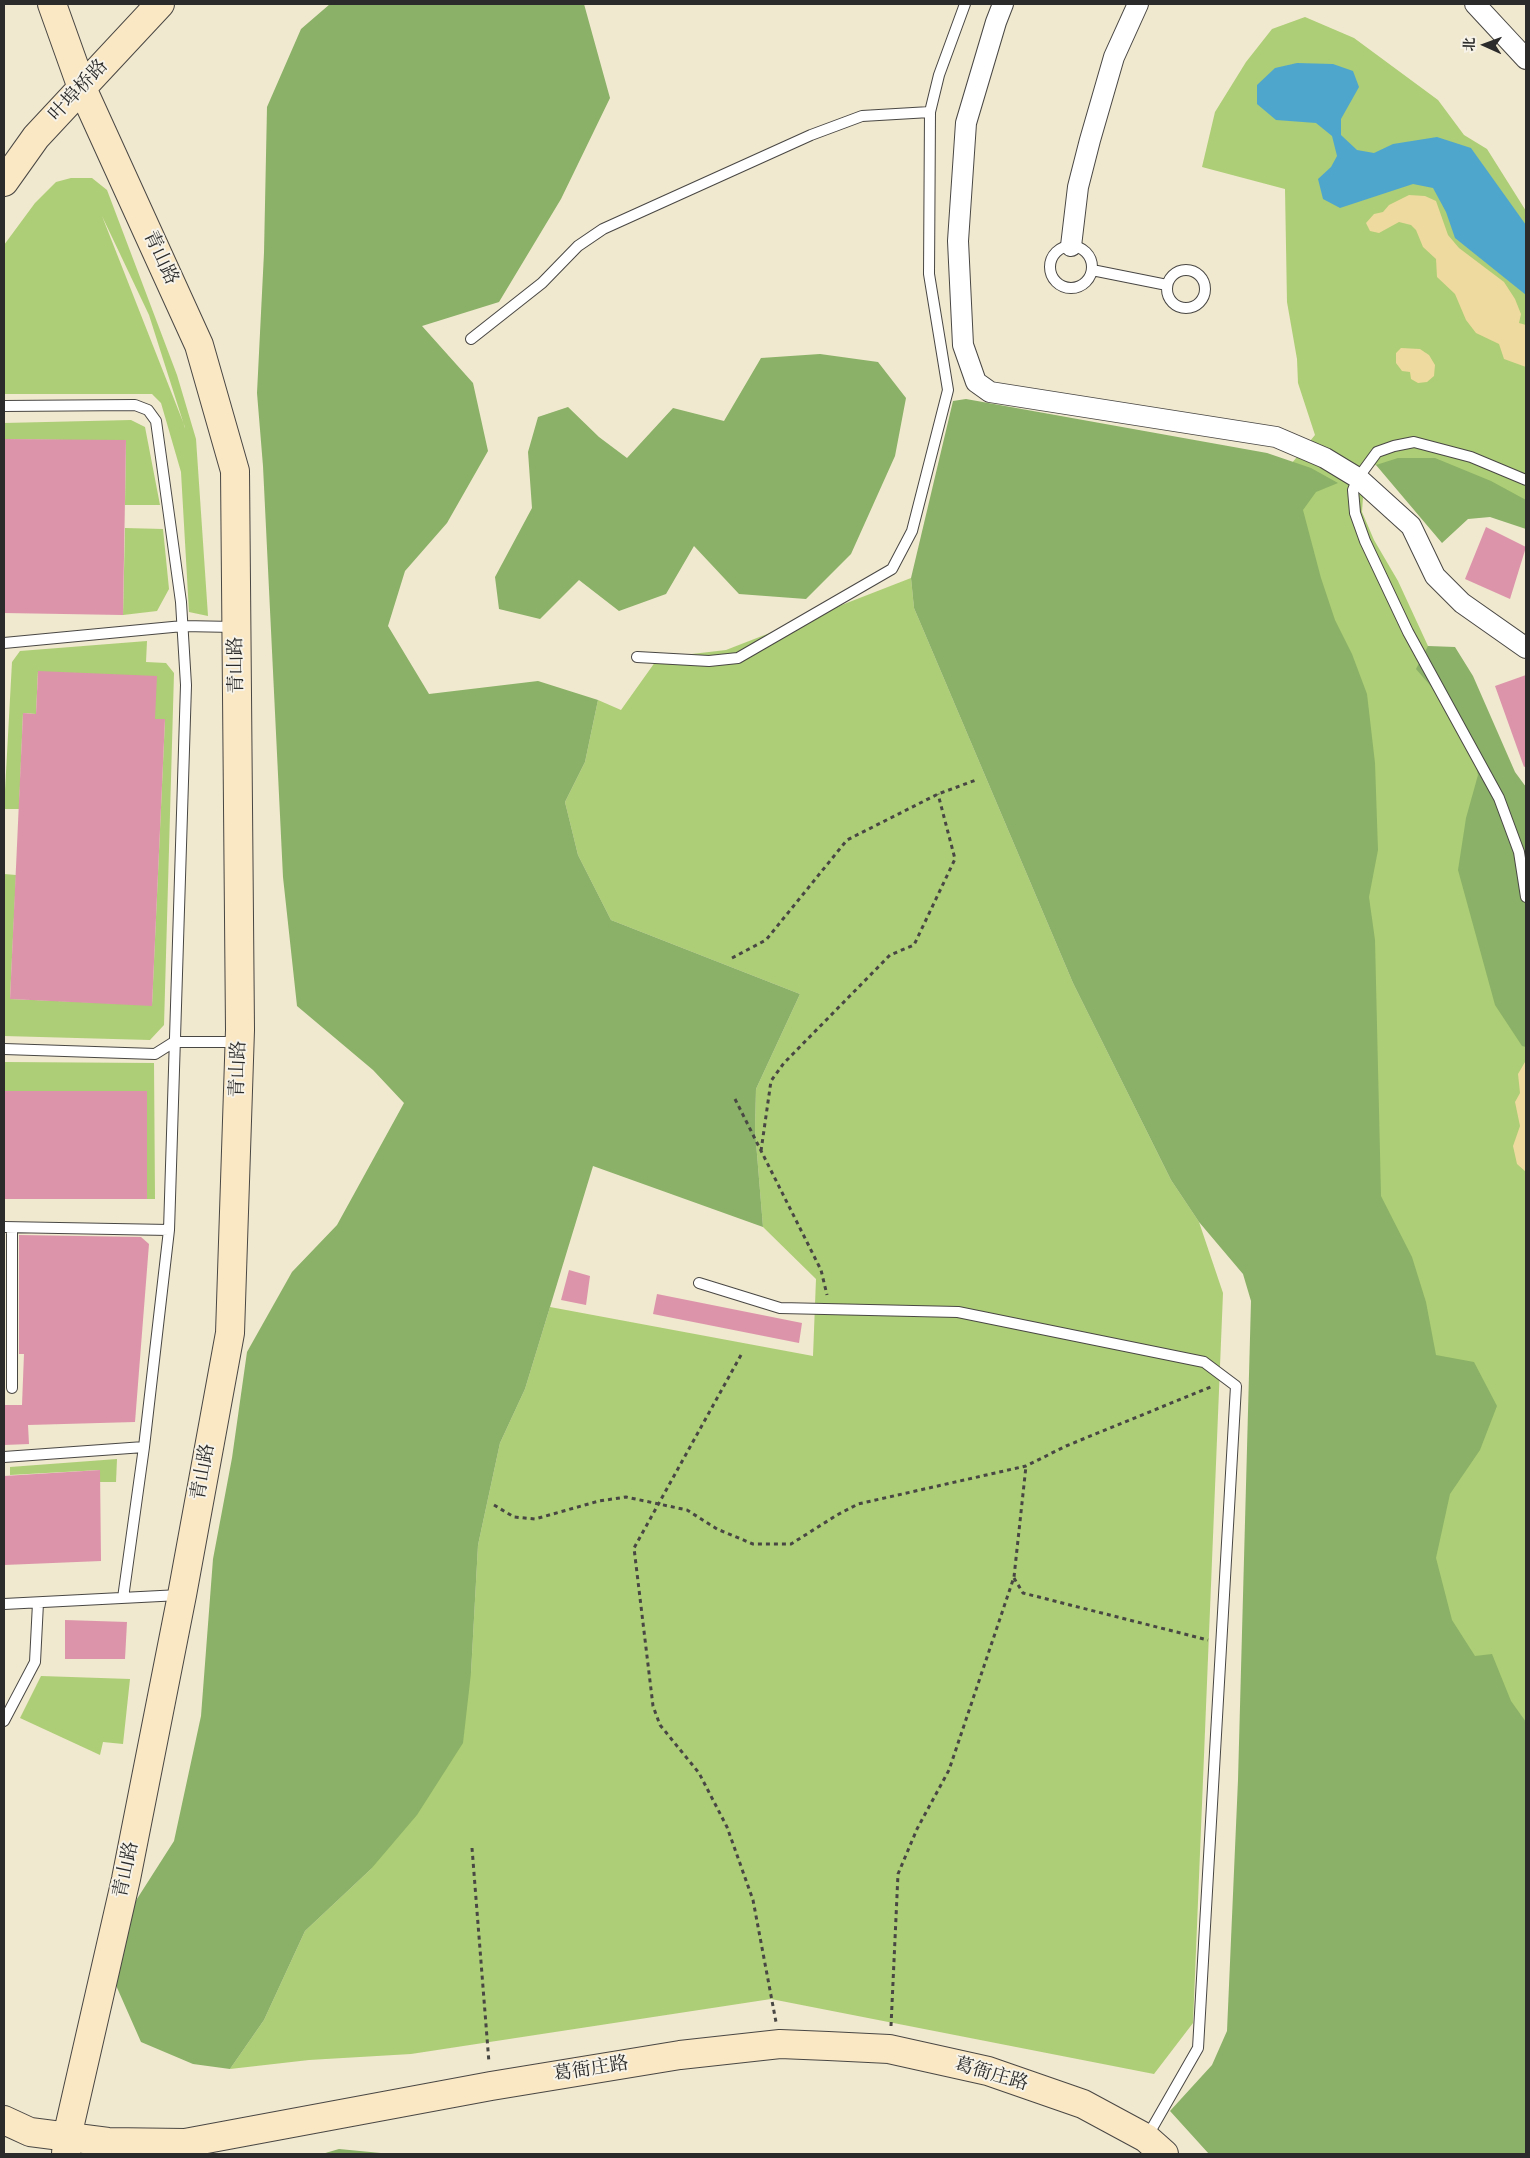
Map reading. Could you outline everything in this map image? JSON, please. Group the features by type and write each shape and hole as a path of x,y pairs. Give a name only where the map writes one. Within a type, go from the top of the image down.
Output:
{"street":[{"name":"青山路","path":"52,4 82,88 199,344 235,471 240,1042 230,1333 182,1595 126,1878 66,2146"},
{"name":"叶埠桥路","path":"4,182 36,137 160,4"},
{"path":"1003,4 966,123 958,241 963,345 976,382 990,392 1276,437 1325,458 1358,478 1411,526 1435,576 1462,603 1526,648"},
{"path":"1071,246 1078,187 1090,140 1114,57 1138,4"},
{"path":"1475,4 1526,59"},
{"name":"葛衙庄路","path":"4,2120 66,2146 108,2142 185,2143 491,2086 680,2055 780,2044 890,2049 988,2072 1074,2101 1155,2146"}],"lane":[{"path":"637,657 709,661 738,658 892,569 912,531 948,390 929,274 930,112 939,75 965,4"},
{"path":"471,339 542,283 578,246 603,229 811,135 862,116 930,112"},
{"path":"1071,246 1084,251 1092,263 1092,270 1086,282 1074,288 1067,288 1055,281 1050,268 1051,261 1059,250 1071,246"},
{"path":"1092,270 1167,285"},
{"path":"4,406 135,405 148,410 156,421 182,602 186,684 169,1230 144,1447 123,1598"},
{"path":"1526,480 1471,457 1414,442 1377,452 1358,478 1353,490 1355,513 1365,541 1408,632 1499,798 1518,852 1526,897"},
{"path":"4,643 183,626 236,627"},
{"path":"4,1049 155,1054 174,1042 240,1042"},
{"path":"12,1388 8,1227 169,1230"},
{"path":"699,1283 780,1308 958,1312 1204,1362 1236,1386 1198,2048 1155,2146"},
{"path":"4,1457 144,1447"},
{"path":"4,1604 182,1595"},
{"path":"4,1721 35,1662 38,1603"}],"path":[{"path":"732,958 766,940 846,840 938,794 976,780"},
{"path":"761,1151 771,1081 784,1062 890,955 914,945 955,859 938,794"},
{"path":"735,1099 821,1270 830,1309"},
{"path":"741,1355 634,1548 653,1706 660,1725 698,1773 727,1827 753,1900 780,2044"},
{"path":"494,1505 514,1517 536,1519 598,1500 626,1497 687,1510 717,1529 753,1544 791,1544 858,1504 1026,1466 1066,1446 1228,1380"},
{"path":"890,2049 898,1874 917,1829 948,1770 1014,1577 1026,1466"},
{"path":"1014,1577 1023,1593 1221,1643"},
{"path":"472,1848 491,2086"}],"green space":[{"path":"330,4 584,4 610,98 561,199 499,302 422,326 473,383 488,451 447,523 405,571 388,626 429,694 538,681 598,700 585,762 565,802 578,855 611,920 800,994 756,1089 755,1130 763,1227 593,1166 525,1389 500,1443 478,1545 471,1673 463,1743 417,1815 371,1869 305,1931 264,2020 230,2069 193,2064 141,2042 111,1974 128,1913 174,1841 201,1716 213,1559 232,1458 247,1352 292,1272 337,1225 404,1103 373,1070 297,1006 283,877 263,466 257,393 264,253 267,107 301,29"},
{"path":"1305,17 1354,38 1438,100 1464,135 1487,149 1526,211 1526,510 1455,484 1376,465 1365,467 1362,512 1374,540 1398,581 1428,646 1451,678 1526,853 1526,1767 1406,1613 1268,492 1315,435 1298,383 1297,359 1287,302 1285,189 1202,167 1215,112 1246,62 1272,29"},
{"path":"71,178 92,178 107,190 177,375 196,439 208,616 189,612 181,472 161,403 152,394 4,394 4,245 35,203 56,182","holes":["102,216 149,315 183,423"]},
{"path":"820,354 878,362 906,398 895,456 851,554 806,599 739,594 694,546 666,594 619,611 579,580 540,619 499,609 495,577 532,508 528,452 538,417 568,407 599,437 627,458 673,408 724,421 761,358"},
{"path":"966,399 1267,453 1311,468 1338,483 1316,492 1303,510 1321,578 1335,620 1352,654 1367,694 1375,763 1378,850 1369,897 1375,940 1381,1196 1412,1257 1426,1302 1436,1355 1474,1362 1497,1406 1480,1450 1450,1494 1436,1558 1452,1620 1475,1656 1492,1654 1511,1701 1526,1722 1526,2154 1209,2154 1170,2111 1212,2065 1227,2031 1238,1780 1251,1301 1243,1274 1199,1222 1171,1180 1073,983 914,608 911,578 953,401"},
{"path":"131,420 145,427 160,505 125,505 126,441 4,439 4,423"},
{"path":"1398,458 1435,458 1491,481 1526,500 1526,529 1490,517 1468,519 1442,543 1376,465"},
{"path":"125,528 163,529 169,589 157,611 123,615"},
{"path":"911,578 914,608 1073,983 1171,1180 1199,1222 1223,1293 1193,2023 1154,2074 771,1999 411,2054 309,2060 230,2069 264,2020 305,1931 371,1869 471,1673 478,1545 500,1443 525,1389 550,1307 813,1356 816,1279 763,1227 755,1130 756,1089 800,994 611,920 578,855 565,802 585,762 598,700 621,710 658,658 726,650"},
{"path":"147,641 146,662 166,663 174,673 164,1025 150,1040 4,1036 4,874 16,875 10,999 152,1005 165,719 155,719 38,671 36,714 23,713 19,809 4,809 12,662 20,651"},
{"path":"1428,646 1455,647 1473,676 1515,772 1526,787 1526,1047 1522,1046 1495,1005 1458,870 1466,818 1478,775 1472,751 1442,699 1416,669"},
{"path":"4,1062 154,1063 155,1199 147,1199 147,1091 4,1091"},
{"path":"117,1459 116,1482 100,1482 100,1470 10,1475 10,1467"},
{"path":"41,1676 130,1679 123,1744 103,1742 100,1755 20,1718"},
{"path":"339,2149 391,2154 322,2154"}],"sand":[{"path":"1409,195 1425,196 1436,201 1448,235 1459,248 1504,282 1515,299 1521,314 1519,323 1526,325 1526,367 1504,359 1499,344 1476,333 1466,320 1455,294 1437,277 1436,259 1423,247 1416,230 1411,225 1399,222 1379,233 1370,231 1366,223 1374,214 1383,212 1389,205"},
{"path":"1401,348 1420,349 1429,355 1435,365 1434,376 1427,382 1418,383 1411,379 1410,372 1402,371 1396,363 1396,353"},
{"path":"1525,1062 1526,1172 1517,1164 1513,1146 1520,1126 1515,1102 1520,1093 1518,1074"}],"water":[{"path":"1297,63 1333,64 1353,71 1359,87 1341,119 1341,135 1357,150 1374,153 1393,144 1437,137 1471,148 1526,225 1526,295 1455,238 1446,212 1433,188 1413,184 1340,208 1323,199 1318,179 1331,167 1337,156 1332,136 1316,123 1276,120 1257,104 1257,85 1275,68"}],"building":[{"path":"4,439 126,440 123,615 4,613"},
{"path":"1486,527 1526,547 1510,599 1465,579"},
{"path":"38,671 157,676 155,719 165,719 152,1006 10,999 23,713 36,714"},
{"path":"1526,675 1526,766 1524,767 1495,686"},
{"path":"4,1091 147,1091 147,1199 4,1199"},
{"path":"19,1235 141,1237 149,1244 135,1422 28,1425 29,1444 4,1445 4,1405 22,1405 24,1354 19,1354"},
{"path":"569,1270 590,1276 586,1305 561,1300"},
{"path":"657,1294 802,1323 799,1343 653,1314"},
{"path":"100,1470 101,1561 4,1565 4,1476"},
{"path":"65,1620 127,1622 125,1659 65,1659"}]}
